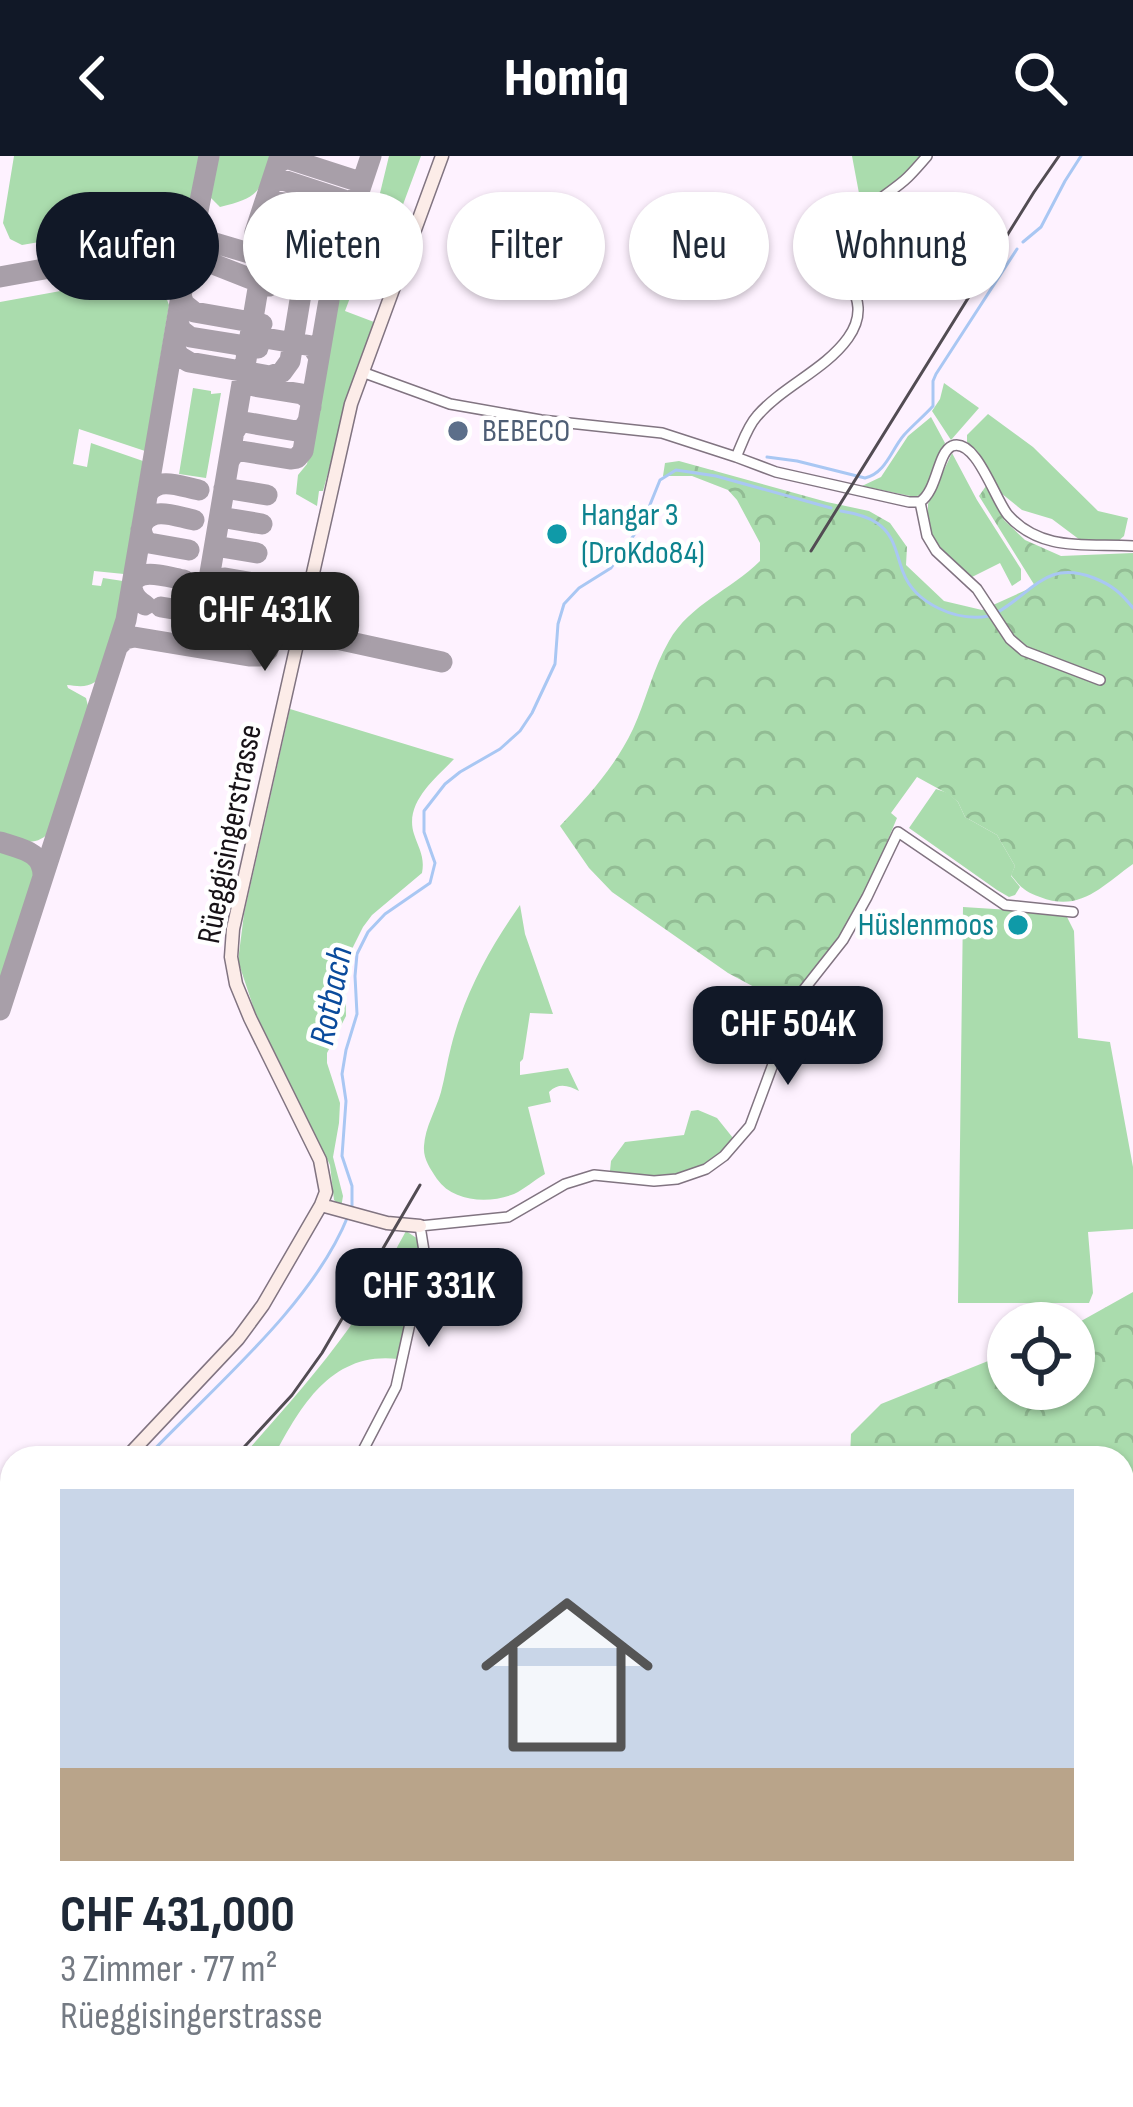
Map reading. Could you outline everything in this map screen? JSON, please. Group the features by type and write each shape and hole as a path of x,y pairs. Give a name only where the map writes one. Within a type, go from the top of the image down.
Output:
{"main road":[{"name":"Rüeggisingerstrasse","path":"321,1205 325,1173 245,1007 231,957 233,929 351,404 442,156"},
{"path":"137,1446 238,1339 321,1205 340,1213 420,1226"}],"street":[{"path":"736,457 757,416 849,337 860,311 843,256 843,240 861,215 927,156"},
{"path":"362,372 450,404 662,433 776,472 909,502 920,502 932,489 948,450 963,446 973,453 1007,514 1032,534 1062,544 1133,545"},
{"path":"920,502 927,536 936,551 989,605 1014,644 1100,680"},
{"path":"364,1446 396,1387 422,1269 420,1226 508,1217 565,1184 595,1175 677,1179 706,1169 724,1156 750,1126 797,997 843,940 898,832 1005,904 1073,911"}],"green space":[{"path":"14,156 202,156 195,192 36,192 36,243 22,245 10,239 3,223"},
{"path":"216,156 272,156 256,192 243,192 243,200 220,207 219,192 211,192"},
{"path":"389,156 421,156 408,192 380,192"},
{"path":"852,156 922,156 883,192 859,192"},
{"path":"36,295 36,300 167,300 169,305 145,451 79,429 73,464 87,467 91,443 143,461 124,574 94,571 92,585 101,586 103,578 123,581 106,664 95,682 67,685 86,698 90,714 52,829 34,841 0,834 0,302"},
{"path":"336,300 349,300 345,311 374,322 317,506 296,494 298,475 307,464"},
{"path":"944,383 979,408 951,440 932,411"},
{"path":"193,388 221,393 206,478 179,474"},
{"path":"988,414 1033,447 1098,511 1128,518 1124,536 1117,542 1080,540 1052,519 1022,510 996,489 979,453 967,442 967,435"},
{"path":"931,417 945,443 924,493 915,497 862,486 881,477 908,436"},
{"path":"952,453 1021,569 1021,580 1012,586 1000,563 970,578 931,533 928,504"},
{"path":"679,461 869,511 890,523 907,547 906,565 944,601 982,610 1035,586 979,496 986,486 1004,520 1025,540 1061,556 1133,553 1133,864 1079,899 1054,901 1035,895 1011,875 1015,866 997,835 965,817 948,794 917,777 891,813 897,818 846,928 786,1004 728,973 612,892 560,826 626,743 658,662 678,628 760,561 760,543 728,490 692,476 663,476 665,463"},
{"path":"290,709 454,759 423,792 413,812 422,873 372,915 350,953 346,1016 327,1053 340,1103 333,1157 343,1196 341,1208 334,1200 330,1165 255,1012 238,961 244,914"},
{"path":"936,789 958,802 965,817 997,835 1015,866 1011,876 1020,887 1015,895 997,890 909,828"},
{"path":"0,849 26,860 35,876 0,990"},
{"path":"520,905 525,934 553,1014 530,1013 520,1075 568,1068 579,1091 556,1087 549,1092 551,1102 528,1107 545,1174 514,1194 472,1199 452,1192 437,1179 426,1159 425,1139 470,991"},
{"path":"963,907 1066,915 1074,931 1078,1038 1110,1042 1133,1167 1133,1229 1088,1232 1093,1293 1089,1302 958,1303"},
{"path":"691,1111 717,1118 733,1138 706,1165 667,1177 610,1171 611,1161 625,1142 684,1135"},
{"path":"406,1231 418,1239 420,1262 398,1359 374,1359 336,1373 307,1402 280,1446 251,1446 310,1378 372,1292"},
{"path":"1133,1292 1133,1446 850,1446 851,1434 881,1404 987,1361 987,1410 1095,1410 1095,1313"}],"waterway":[{"path":"1023,242 1041,227 1081,156"},
{"path":"767,457 865,478 878,471 933,406 936,374 1017,249"},
{"name":"Rotbach","path":"352,1207 352,1186 342,1156 346,1101 342,1074 357,1014 357,954 368,932 385,914 430,883 435,863 424,832 424,811 445,784 500,749 532,713 555,664 564,604 611,568 643,522 660,480 676,470 716,476 831,508"},
{"name":"Rotbach","path":"841,511 883,528 909,583 927,602 964,616 989,616"},
{"name":"Rotbach","path":"998,612 1042,580 1064,573 1106,584 1133,608"},
{"name":"Rotbach","path":"158,1446 286,1314 332,1249 348,1216"}],"taxiway":[{"path":"0,1010 126,620 209,156"},
{"path":"184,644 200,632 262,265 255,232 280,156"},
{"path":"0,277 205,240 323,275 335,264 371,156"},
{"path":"278,163 286,158 357,181 359,190"},
{"path":"271,184 280,179 320,192"},
{"path":"219,266 243,276"},
{"path":"182,300 194,312 262,324"},
{"path":"173,345 189,362 270,376 282,372 290,361 300,300"},
{"path":"229,461 241,451 290,459 303,451 329,300"},
{"path":"177,320 190,337 258,348"},
{"path":"246,353 259,337 312,346 319,357"},
{"path":"254,386 302,394 311,407"},
{"path":"234,432 244,422 296,431 308,421"},
{"path":"148,493 164,484 199,490"},
{"path":"224,488 267,495"},
{"path":"143,523 159,514 194,520"},
{"path":"220,517 262,524"},
{"path":"141,530 149,543 189,550"},
{"path":"215,546 257,553"},
{"path":"145,605 132,590 137,578 152,574 184,580"},
{"path":"119,645 134,637 249,656 268,650 278,601 274,590 225,578 214,581 207,591"},
{"path":"161,607 259,623 271,638"},
{"path":"272,632 286,628 442,662"},
{"path":"0,842 35,856 43,877"}],"railway":[{"path":"811,551 1059,156"},
{"path":"245,1446 292,1395 322,1353 420,1185"}],"place":[{"name":"BEBECO","path":"458,431"},
{"name":"Hangar 3 (DroKdo84)","path":"557,534"},
{"name":"Hüslenmoos","path":"1018,925"}]}
